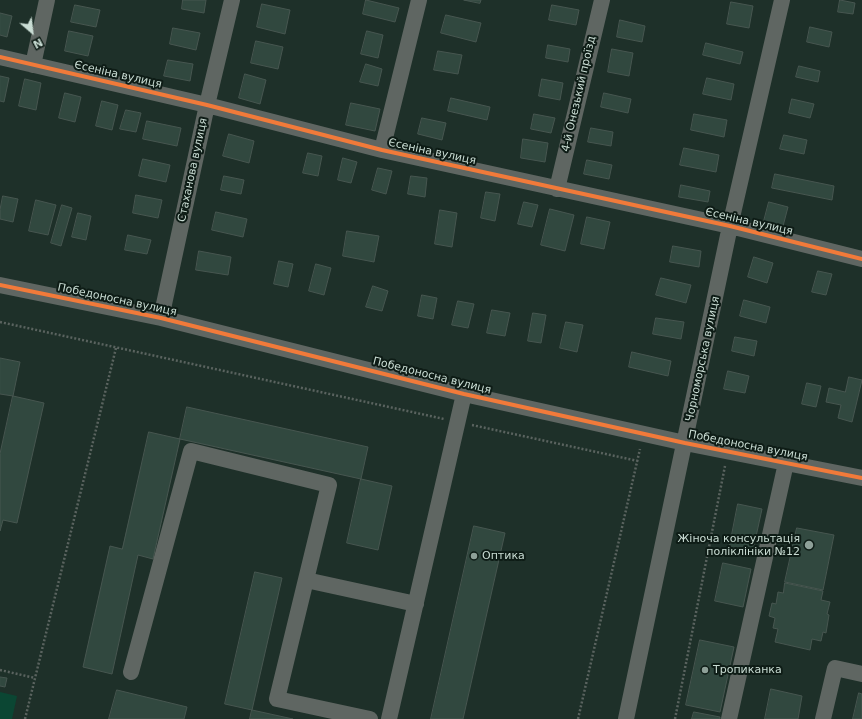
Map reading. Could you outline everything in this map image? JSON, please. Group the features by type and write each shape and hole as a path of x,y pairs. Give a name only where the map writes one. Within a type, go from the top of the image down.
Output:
{"street":[{"path":"33,65 47,0"},
{"name":"Стаханова вулиця","path":"161,318 207,105 232,0"},
{"path":"382,150 419,0"},
{"name":"4-й Онезький проїзд","path":"557,189 602,0"},
{"name":"Чорноморська вулиця","path":"626,719 730,226 782,0"},
{"name":"Єсеніна вулиця","path":"0,57 207,105 382,150 730,226 862,259"},
{"name":"Победоносна вулиця","path":"0,285 161,318 464,394 685,443 862,478"},
{"path":"389,719 464,394"},
{"path":"131,672 191,451 329,485 277,699 370,719"},
{"path":"729,719 786,463"},
{"path":"306,580 416,604"},
{"path":"824,719 834,668 862,674"}],"path":[{"path":"0,322 638,461"},
{"path":"25,719 116,348"},
{"path":"578,719 644,434"},
{"path":"675,719 728,452"},
{"path":"0,670 35,678"}],"green space":[{"path":"0,692 17,696 12,719 0,719"}],"building":[{"path":"183,0 206,0 204,13 182,9"},
{"path":"366,0 399,8 395,22 363,14"},
{"path":"464,0 481,0 480,3"},
{"path":"840,0 855,3 853,14 838,12"},
{"path":"731,2 753,6 749,28 727,24"},
{"path":"262,4 290,10 285,34 257,27"},
{"path":"75,5 100,10 96,27 71,22"},
{"path":"552,5 579,10 576,25 549,20"},
{"path":"0,13 12,16 7,37 0,35"},
{"path":"446,15 481,23 476,42 441,33"},
{"path":"620,20 645,26 642,42 617,37"},
{"path":"810,27 832,32 829,47 807,42"},
{"path":"173,28 200,33 196,50 170,44"},
{"path":"69,31 93,36 88,56 65,51"},
{"path":"367,31 383,35 378,58 361,54"},
{"path":"256,41 283,47 278,69 251,63"},
{"path":"706,43 743,52 740,64 703,55"},
{"path":"548,45 570,49 568,62 546,58"},
{"path":"612,49 633,53 629,76 608,72"},
{"path":"438,51 462,55 458,74 434,70"},
{"path":"168,60 193,64 190,81 164,76"},
{"path":"366,64 382,69 378,86 360,82"},
{"path":"799,66 820,71 818,82 796,77"},
{"path":"245,74 266,80 260,104 239,98"},
{"path":"0,76 9,78 4,102 0,101"},
{"path":"707,78 734,84 731,100 703,94"},
{"path":"25,79 41,83 36,110 19,106"},
{"path":"542,79 563,83 560,100 539,96"},
{"path":"65,93 81,97 75,122 59,118"},
{"path":"604,93 631,99 628,113 601,107"},
{"path":"451,98 490,107 487,120 448,111"},
{"path":"792,99 814,104 810,118 789,113"},
{"path":"102,101 118,105 112,130 96,126"},
{"path":"351,103 380,109 375,131 346,125"},
{"path":"126,110 141,113 136,132 120,129"},
{"path":"534,114 555,118 551,133 531,129"},
{"path":"694,114 727,120 724,137 691,130"},
{"path":"422,118 446,123 442,140 418,134"},
{"path":"147,121 181,128 177,146 143,139"},
{"path":"591,128 613,132 611,146 588,142"},
{"path":"229,134 254,141 249,163 223,156"},
{"path":"784,135 807,140 804,154 780,149"},
{"path":"523,139 548,143 545,162 521,158"},
{"path":"684,148 719,155 716,172 680,165"},
{"path":"308,153 322,156 318,176 303,173"},
{"path":"343,158 357,162 351,183 338,180"},
{"path":"143,159 170,165 166,182 139,176"},
{"path":"587,160 612,165 609,179 584,174"},
{"path":"378,168 392,171 386,194 372,190"},
{"path":"775,174 834,186 832,200 772,188"},
{"path":"224,176 244,180 241,194 221,190"},
{"path":"411,176 427,178 425,197 408,194"},
{"path":"681,185 710,191 708,202 679,197"},
{"path":"486,192 500,194 495,221 481,218"},
{"path":"136,195 162,200 158,218 133,213"},
{"path":"3,196 18,199 13,222 0,219"},
{"path":"36,200 56,205 48,235 29,231"},
{"path":"524,202 538,205 532,227 518,224"},
{"path":"769,202 788,207 782,230 763,225"},
{"path":"62,205 72,208 61,246 51,243"},
{"path":"550,209 574,215 565,251 541,245"},
{"path":"440,210 457,213 452,247 435,244"},
{"path":"216,212 247,219 243,237 212,230"},
{"path":"78,213 91,216 86,240 72,237"},
{"path":"587,217 610,222 604,249 581,244"},
{"path":"347,231 379,236 374,262 343,256"},
{"path":"128,235 151,240 147,254 125,250"},
{"path":"673,246 701,251 699,267 670,262"},
{"path":"199,251 231,257 228,275 196,270"},
{"path":"754,257 773,263 767,283 748,277"},
{"path":"279,261 293,264 288,287 274,284"},
{"path":"316,264 331,268 324,295 309,291"},
{"path":"818,271 832,274 826,295 812,292"},
{"path":"661,278 691,285 686,303 656,295"},
{"path":"373,286 388,291 382,311 366,307"},
{"path":"422,295 437,298 433,319 418,316"},
{"path":"744,300 770,307 766,323 740,316"},
{"path":"458,301 474,304 468,328 452,325"},
{"path":"492,310 510,313 505,336 487,333"},
{"path":"533,313 546,315 541,343 528,341"},
{"path":"656,318 684,322 681,339 653,334"},
{"path":"566,322 583,325 577,352 560,348"},
{"path":"735,337 757,341 754,356 732,351"},
{"path":"632,352 671,361 668,376 629,367"},
{"path":"0,358 20,362 13,396 0,394"},
{"path":"728,371 749,376 745,393 724,389"},
{"path":"849,377 862,380 852,422 838,418 841,405 826,402 829,388 845,392"},
{"path":"807,383 821,386 816,407 802,404"},
{"path":"13,396 44,403 17,523 3,520 0,531 0,454"},
{"path":"187,407 368,447 361,479 180,439"},
{"path":"149,432 180,439 153,559 138,555 112,674 83,667 110,546 122,549"},
{"path":"361,479 392,486 378,550 347,543"},
{"path":"738,504 762,509 752,555 729,550"},
{"path":"474,526 505,533 463,719 431,719"},
{"path":"797,528 834,535 823,590 785,582"},
{"path":"723,563 751,569 743,607 715,601"},
{"path":"255,572 282,578 252,710 225,704"},
{"path":"785,583 823,591 821,600 830,602 827,614 829,615 826,633 823,632 821,641 812,639 810,650 775,642 778,629 773,628 775,618 769,616 772,603 776,604 778,592 783,593"},
{"path":"700,640 734,647 720,712 686,705"},
{"path":"0,677 7,678 5,687 0,686"},
{"path":"771,689 802,696 798,719 765,719"},
{"path":"117,690 187,707 184,719 109,719"},
{"path":"859,693 862,694 862,719 853,719"},
{"path":"252,710 293,719 250,719"},
{"path":"694,712 720,717 720,719 692,719"}],"cycle path":[{"path":"0,57 207,105 382,150 730,226 862,259"},
{"path":"0,285 161,318 464,394 685,443 862,478"}],"place":[{"name":"Жіноча консультація поліклініки №12","path":"809,545"},
{"name":"Оптика","path":"474,556"},
{"name":"Тропиканка","path":"705,670"}]}
